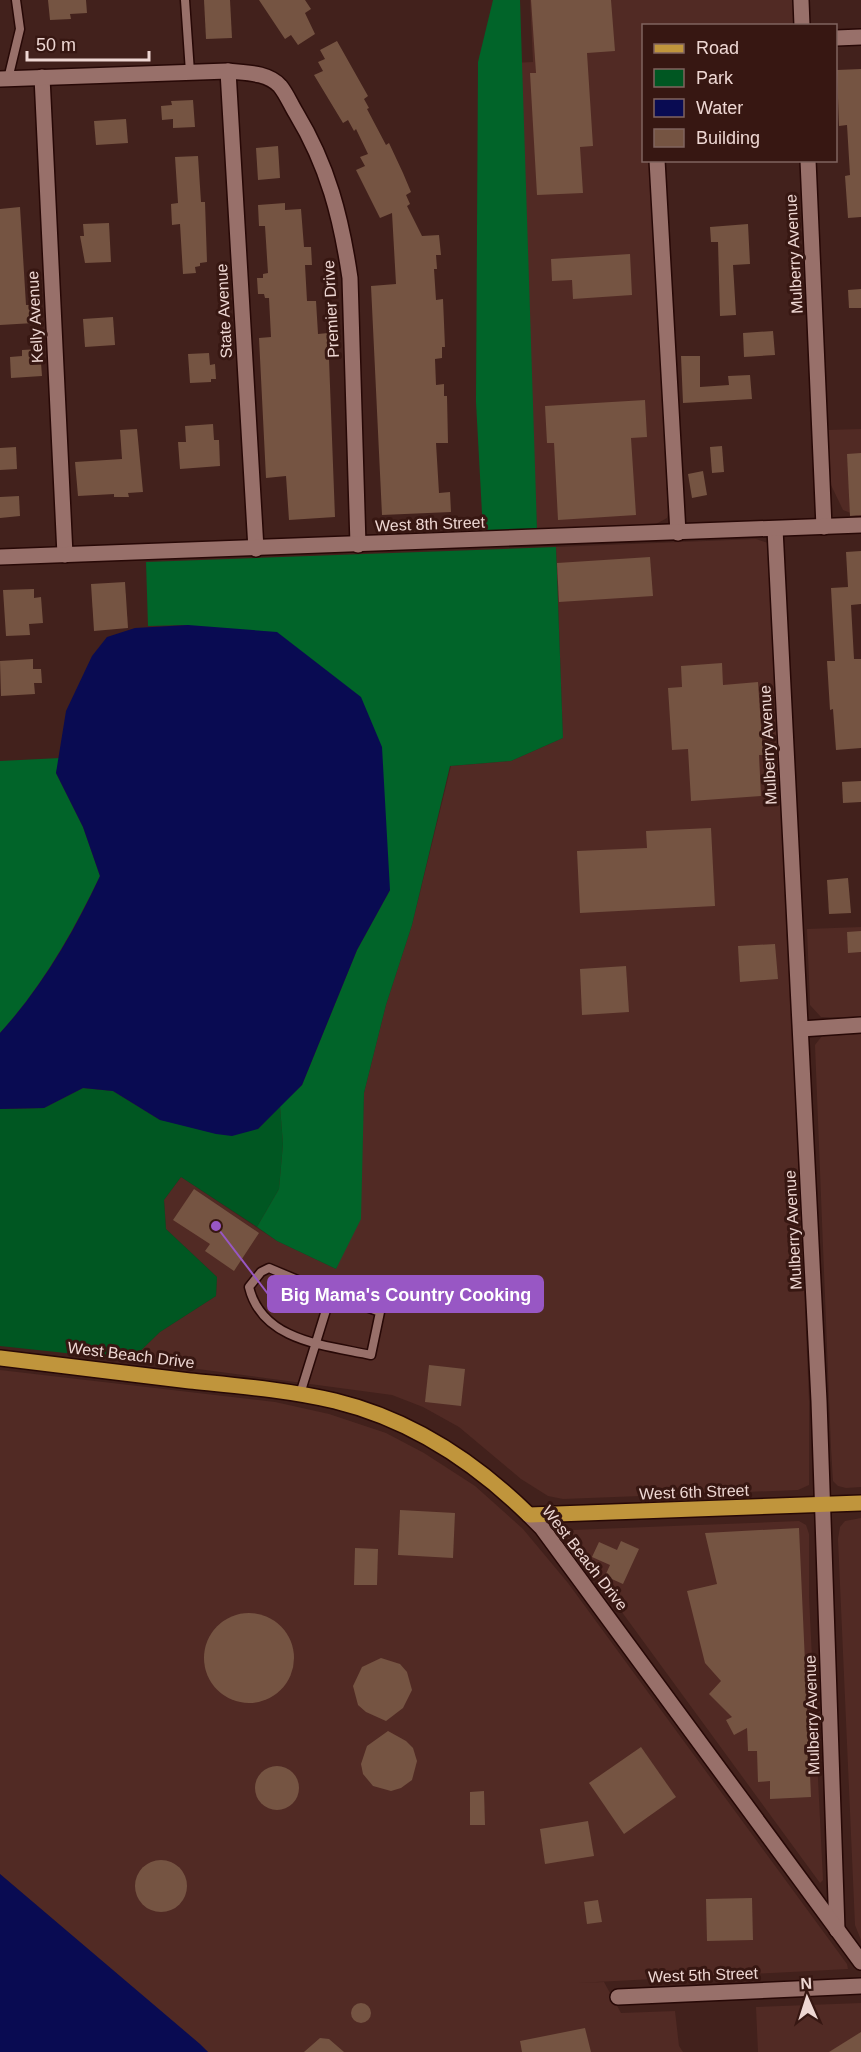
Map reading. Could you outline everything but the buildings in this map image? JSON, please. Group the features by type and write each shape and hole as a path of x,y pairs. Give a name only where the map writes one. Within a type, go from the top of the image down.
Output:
{"main road":[{"name":"West Beach Drive","path":"0,1358 300,1394 364,1410 419,1434 473,1467 529,1515"},
{"name":"West 6th Street","path":"529,1515 861,1503"}],"street":[{"path":"801,0 802,24"},
{"path":"837,38 861,37"},
{"path":"4,79 228,71"},
{"name":"Premier Drive","path":"228,71 262,75 279,85 310,135 332,187 350,278 358,545"},
{"name":"State Avenue","path":"228,71 256,549"},
{"name":"Kelly Avenue","path":"42,77 65,555"},
{"path":"657,162 678,533"},
{"name":"Mulberry Avenue","path":"808,162 824,527"},
{"name":"West 8th Street","path":"0,557 861,525"},
{"name":"Mulberry Avenue","path":"775,529 801,1029 822,1504 837,1930"},
{"path":"801,1029 861,1025"},
{"name":"West Beach Drive","path":"529,1515 582,1581 861,1962"},
{"name":"West 5th Street","path":"618,1997 861,1986"}],"lane":[{"path":"4,79 20,29 16,0"},
{"path":"185,0 190,72"},
{"path":"269,1268 380,1312 370,1355 315,1343 301,1340 266,1321 256,1308 249,1287 261,1272 269,1268"},
{"path":"300,1394 331,1294"}],"shaded area":[{"path":"530,0 794,0 793,24 642,24 642,162 655,162 668,513 667,518 656,524 537,529 511,63 533,62"},
{"path":"861,429 861,516 858,516 843,510 831,485 828,430"},
{"path":"756,539 768,543 782,784 809,1400 809,1485 798,1490 563,1499 548,1496 521,1479 459,1427 423,1407 392,1395 131,1360 160,1332 216,1296 217,1277 166,1229 164,1200 181,1177 277,1241 336,1269 362,1149 364,1093 386,1005 412,925 451,766 511,761 563,738 556,547"},
{"path":"861,927 861,1018 821,1017 810,1005 807,929"},
{"path":"861,1034 861,1487 846,1488 838,1486 833,1481 815,1045 822,1036"},
{"path":"0,1370 275,1402 329,1414 386,1433 424,1453 475,1486 523,1529 568,1583 847,1964 848,1969 577,1983 604,1982 621,2013 675,2011 679,2046 683,2052 208,2052 0,1874"},
{"path":"861,1518 861,1940 855,1925 838,1539 840,1527 845,1521"},
{"path":"799,1521 806,1525 809,1534 809,1597 823,1880 820,1883 567,1537 572,1530"},
{"path":"861,2003 861,2052 758,2052 756,2007"}],"green space":[{"path":"493,0 520,0 537,529 483,532 476,402 478,62"},
{"path":"556,547 563,738 511,761 450,766 412,925 386,1005 364,1093 361,1219 336,1269 277,1241 257,1227 279,1189 283,1144 280,1106 302,1085 357,950 390,890 188,625 148,626 146,562"},
{"path":"60,758 56,773 83,827 100,876 56,958 30,997 0,1033 0,761"},
{"path":"83,1088 113,1091 160,1120 258,1129 280,1106 283,1144 279,1189 257,1227 181,1177 164,1200 166,1229 217,1277 216,1296 160,1332 131,1360 0,1346 0,1109 44,1108"}],"water":[{"path":"188,625 277,632 361,697 382,747 390,890 357,950 302,1085 258,1129 232,1136 216,1134 160,1120 113,1091 83,1088 44,1108 0,1109 0,1033 30,997 56,958 100,876 83,827 56,773 66,711 92,656 107,637 135,628"},
{"path":"0,1874 200,2044 208,2052 0,2052"}],"place":[{"name":"Big Mama's Country Cooking","path":"216,1226"}]}
